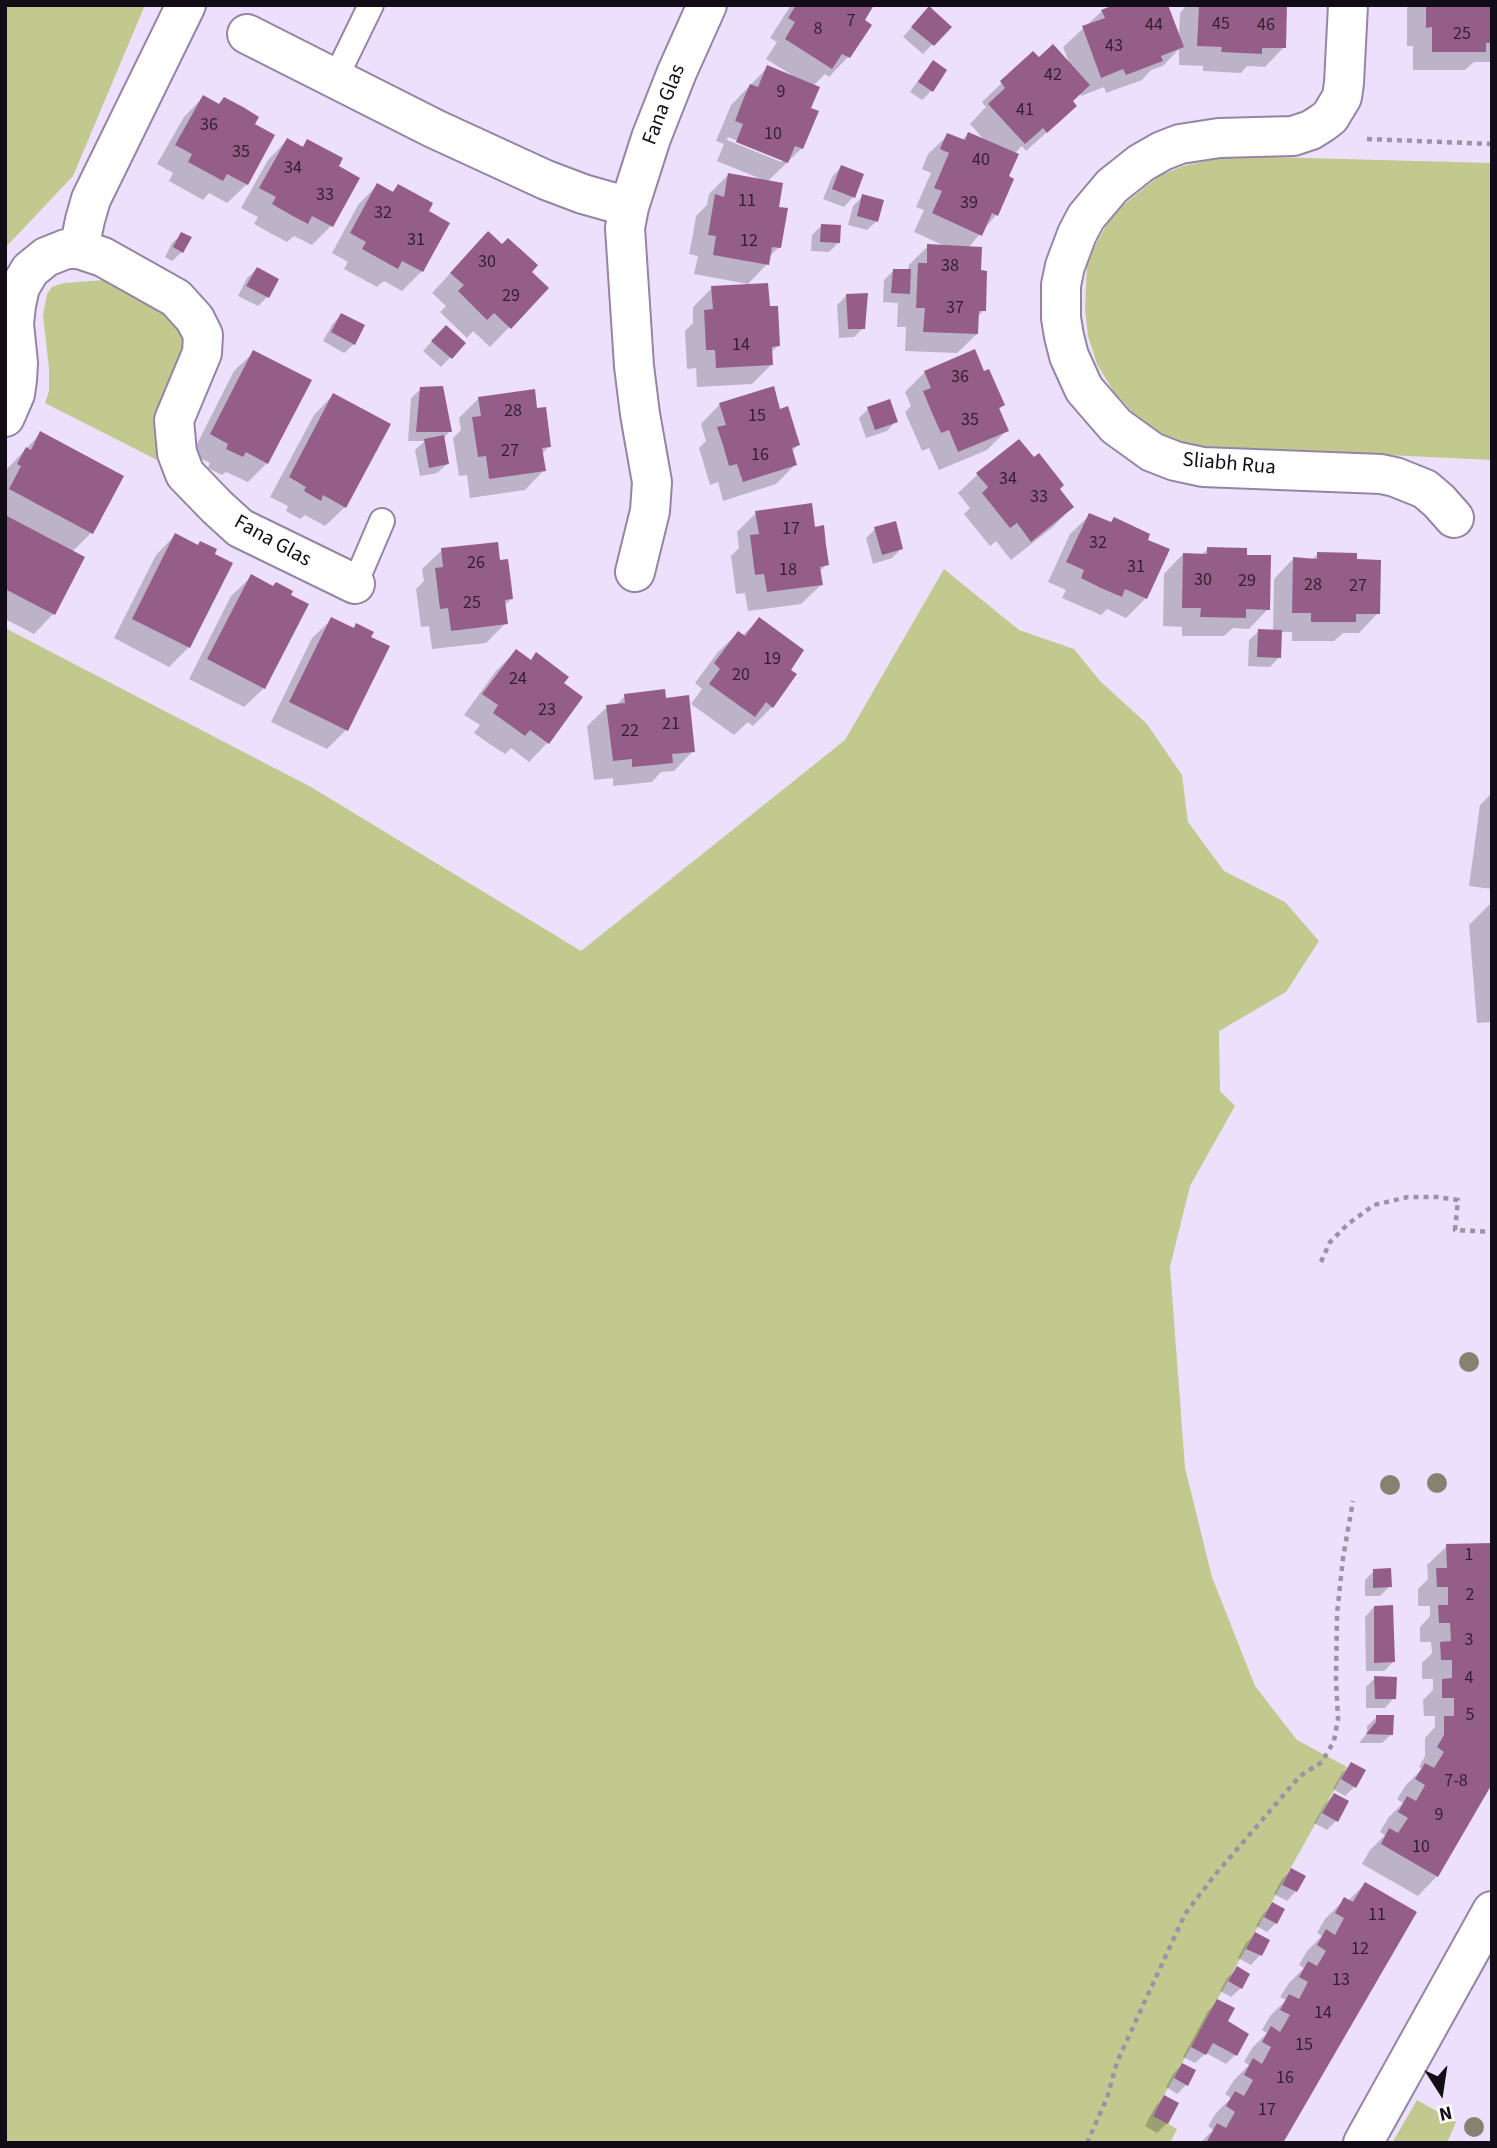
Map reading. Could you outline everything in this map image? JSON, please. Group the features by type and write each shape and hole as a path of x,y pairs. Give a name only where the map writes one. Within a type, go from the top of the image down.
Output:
{"street":[{"path":"5,417 15,394 17,380 14,324 20,287 30,270 46,257 66,249 79,249 91,199 186,5"},
{"name":"Fana Glas","path":"635,572 650,511 652,482 639,414 625,257 625,229 629,206 651,138 707,5"},
{"name":"Sliabh Rua","path":"1348,5 1342,97 1330,117 1293,136 1219,138 1180,144 1142,163 1106,193 1082,226 1065,266 1061,285 1064,337 1084,389 1116,426 1152,453 1203,467 1381,474 1395,477 1425,489 1439,500 1454,519"},
{"path":"247,34 435,129 546,180 583,194 629,206"},
{"name":"Fana Glas","path":"79,249 103,257 176,298 189,310 204,335 202,353 174,420 177,453 186,474 216,507 240,528 355,584"},
{"path":"1363,2143 1492,1911"}],"lane":[{"path":"335,79 372,5"},
{"name":"Fana Glas","path":"355,584 382,522"}],"path":[{"path":"1359,139 1492,144"},
{"path":"1321,1262 1330,1242 1348,1224 1374,1205 1408,1197 1458,1200 1455,1230 1492,1232"},
{"path":"1087,2143 1107,2098 1117,2062 1185,1914 1300,1776 1322,1762 1334,1741 1338,1719 1337,1614 1353,1501"}],"green space":[{"path":"5,5 145,5 73,176 5,248"},
{"path":"1231,156 1492,163 1492,460 1196,446 1168,437 1138,418 1114,392 1097,364 1088,336 1085,309 1087,262 1107,224 1122,206 1159,176 1183,166"},
{"path":"104,280 173,317 184,336 185,349 157,444 159,461 45,403 49,391 43,315 47,294 52,287 64,283"},
{"path":"944,569 1019,630 1074,649 1100,681 1147,724 1182,775 1188,822 1224,871 1285,902 1319,941 1286,992 1219,1031 1220,1091 1235,1106 1190,1186 1170,1267 1185,1468 1212,1577 1255,1686 1297,1740 1347,1767 1153,2115 1177,2129 1170,2143 5,2143 5,628 311,787 581,951 845,740"},
{"path":"1417,2100 1456,2122 1447,2143 1392,2143"}],"building":[{"path":"796,5 874,5 865,20 872,25 850,58 842,54 832,69 785,39 795,22 788,18"},
{"path":"1114,5 1168,5 1184,47 1161,56 1163,61 1126,75 1123,69 1101,78 1082,26 1105,18 1101,10"},
{"path":"1199,5 1287,5 1286,48 1262,48 1262,54 1221,52 1222,47 1197,46"},
{"path":"1426,5 1492,5 1492,43 1486,43 1486,52 1432,52 1432,27 1426,28"},
{"path":"929,6 952,27 934,46 911,27"},
{"path":"1053,44 1090,85 1073,101 1077,106 1047,133 1043,128 1025,144 988,104 1005,88 1000,81 1033,51 1039,57"},
{"path":"933,60 947,70 933,92 918,82"},
{"path":"767,65 820,87 811,108 819,111 803,149 795,146 788,163 736,142 743,124 735,121 743,100 750,84 758,87"},
{"path":"203,95 219,104 224,97 243,107 259,117 255,124 275,135 248,185 227,174 223,181 188,162 192,154 175,145"},
{"path":"968,132 1019,154 1009,176 1014,179 998,216 992,213 982,236 932,213 942,191 934,188 949,153 940,149 947,133 965,140"},
{"path":"287,138 303,147 307,139 343,158 339,166 360,178 333,227 312,216 308,224 272,204 276,197 259,188"},
{"path":"841,165 864,174 855,198 832,189"},
{"path":"728,173 783,183 779,207 788,208 781,248 772,247 769,265 713,255 716,236 708,235 715,194 724,197"},
{"path":"377,183 393,192 398,184 433,203 429,211 450,223 423,272 402,261 398,269 362,249 366,242 350,233"},
{"path":"862,194 884,200 878,222 857,216"},
{"path":"821,224 841,225 840,243 820,242"},
{"path":"488,231 502,244 508,238 538,265 532,272 549,288 511,329 494,313 487,320 458,291 464,285 450,273"},
{"path":"181,232 192,237 183,253 173,247"},
{"path":"927,244 982,247 981,270 987,271 986,311 979,311 978,334 923,332 925,308 916,308 918,263 927,263"},
{"path":"257,267 279,279 269,298 246,286"},
{"path":"893,269 911,269 910,294 891,293"},
{"path":"768,283 770,306 778,306 780,346 772,347 773,365 716,368 715,350 706,350 704,310 713,309 711,286"},
{"path":"868,293 865,329 848,329 846,294"},
{"path":"341,313 365,325 355,345 331,332"},
{"path":"446,325 466,343 452,359 431,341"},
{"path":"975,349 984,371 989,369 1005,405 999,408 1009,431 958,452 949,430 941,433 932,413 923,391 931,388 924,371"},
{"path":"253,350 312,380 268,464 246,452 243,457 226,449 228,444 210,434"},
{"path":"443,386 452,432 416,432 420,387"},
{"path":"774,386 780,409 788,406 800,445 792,448 797,465 743,482 737,464 729,466 717,427 726,425 719,403"},
{"path":"535,389 537,408 546,407 551,447 542,448 546,471 489,479 486,456 478,457 472,417 481,416 478,397"},
{"path":"333,393 391,424 346,508 323,495 321,501 304,491 306,487 289,477"},
{"path":"890,399 898,422 875,430 867,407"},
{"path":"40,431 124,476 93,534 9,489 21,466 17,464 26,447 31,450"},
{"path":"444,435 449,464 429,468 424,439"},
{"path":"1019,439 1034,457 1039,453 1064,485 1060,489 1074,507 1031,542 1017,523 1010,528 982,493 988,487 976,473"},
{"path":"812,503 815,527 824,525 829,565 820,567 823,585 767,592 764,574 755,575 750,535 759,534 755,511"},
{"path":"1089,513 1111,522 1114,517 1150,534 1148,540 1170,549 1147,599 1125,589 1122,597 1101,588 1081,578 1084,570 1066,562"},
{"path":"5,515 85,557 55,615 5,589"},
{"path":"896,521 903,549 882,555 874,527"},
{"path":"175,533 198,545 200,541 217,549 215,554 233,563 190,648 132,619"},
{"path":"498,542 500,560 508,559 511,582 513,599 505,600 508,624 451,631 448,608 440,609 435,568 443,567 441,548"},
{"path":"1207,547 1247,548 1247,555 1271,555 1270,610 1246,609 1246,618 1200,617 1201,608 1182,608 1183,553 1207,554"},
{"path":"1317,552 1357,553 1357,559 1381,560 1380,614 1356,614 1356,622 1311,622 1311,613 1292,613 1293,557 1317,559"},
{"path":"251,574 273,586 276,582 293,591 291,595 309,604 265,689 207,659"},
{"path":"331,617 354,628 356,623 374,632 371,637 390,646 348,731 289,702"},
{"path":"759,617 804,650 791,670 797,674 773,708 766,702 755,717 709,684 720,669 714,663 738,631 745,636"},
{"path":"1258,629 1282,630 1281,658 1257,657"},
{"path":"516,649 531,660 536,652 569,677 564,683 583,697 549,744 530,730 525,736 493,713 498,705 482,694"},
{"path":"665,689 666,698 689,695 695,752 672,754 673,763 632,767 632,759 613,761 606,705 625,703 624,694"},
{"path":"1492,1543 1492,1784 1438,1877 1381,1844 1389,1828 1398,1833 1408,1818 1398,1812 1407,1796 1416,1801 1425,1785 1415,1779 1425,1763 1434,1768 1444,1752 1437,1747 1444,1735 1444,1716 1454,1716 1454,1698 1442,1698 1442,1679 1452,1678 1452,1660 1441,1660 1440,1642 1451,1641 1450,1623 1439,1623 1438,1605 1448,1605 1448,1587 1437,1587 1436,1568 1447,1568 1446,1544"},
{"path":"1391,1568 1392,1587 1373,1588 1373,1569"},
{"path":"1393,1605 1395,1662 1374,1663 1374,1606"},
{"path":"1374,1676 1397,1677 1396,1699 1375,1699"},
{"path":"1376,1715 1394,1715 1393,1735 1366,1734 1376,1722"},
{"path":"1351,1762 1366,1770 1356,1788 1341,1779"},
{"path":"1334,1793 1349,1801 1338,1822 1322,1813"},
{"path":"1291,1868 1306,1876 1297,1892 1282,1885"},
{"path":"1365,1882 1417,1912 1283,2143 1206,2143 1217,2123 1226,2128 1235,2112 1226,2106 1235,2091 1244,2096 1253,2080 1244,2075 1253,2058 1262,2064 1271,2047 1262,2042 1271,2026 1280,2032 1290,2015 1280,2010 1289,1994 1299,1999 1308,1982 1299,1977 1308,1961 1317,1966 1326,1951 1317,1945 1326,1929 1335,1935 1344,1918 1335,1913 1344,1897 1353,1902"},
{"path":"1272,1902 1285,1909 1277,1924 1264,1917"},
{"path":"1255,1932 1270,1940 1262,1956 1246,1949"},
{"path":"1237,1966 1250,1974 1242,1989 1228,1981"},
{"path":"1217,1999 1235,2008 1228,2021 1249,2034 1237,2056 1213,2043 1206,2055 1191,2047"},
{"path":"1182,2063 1196,2070 1188,2086 1174,2078"},
{"path":"1164,2095 1179,2103 1168,2124 1153,2116"}]}
